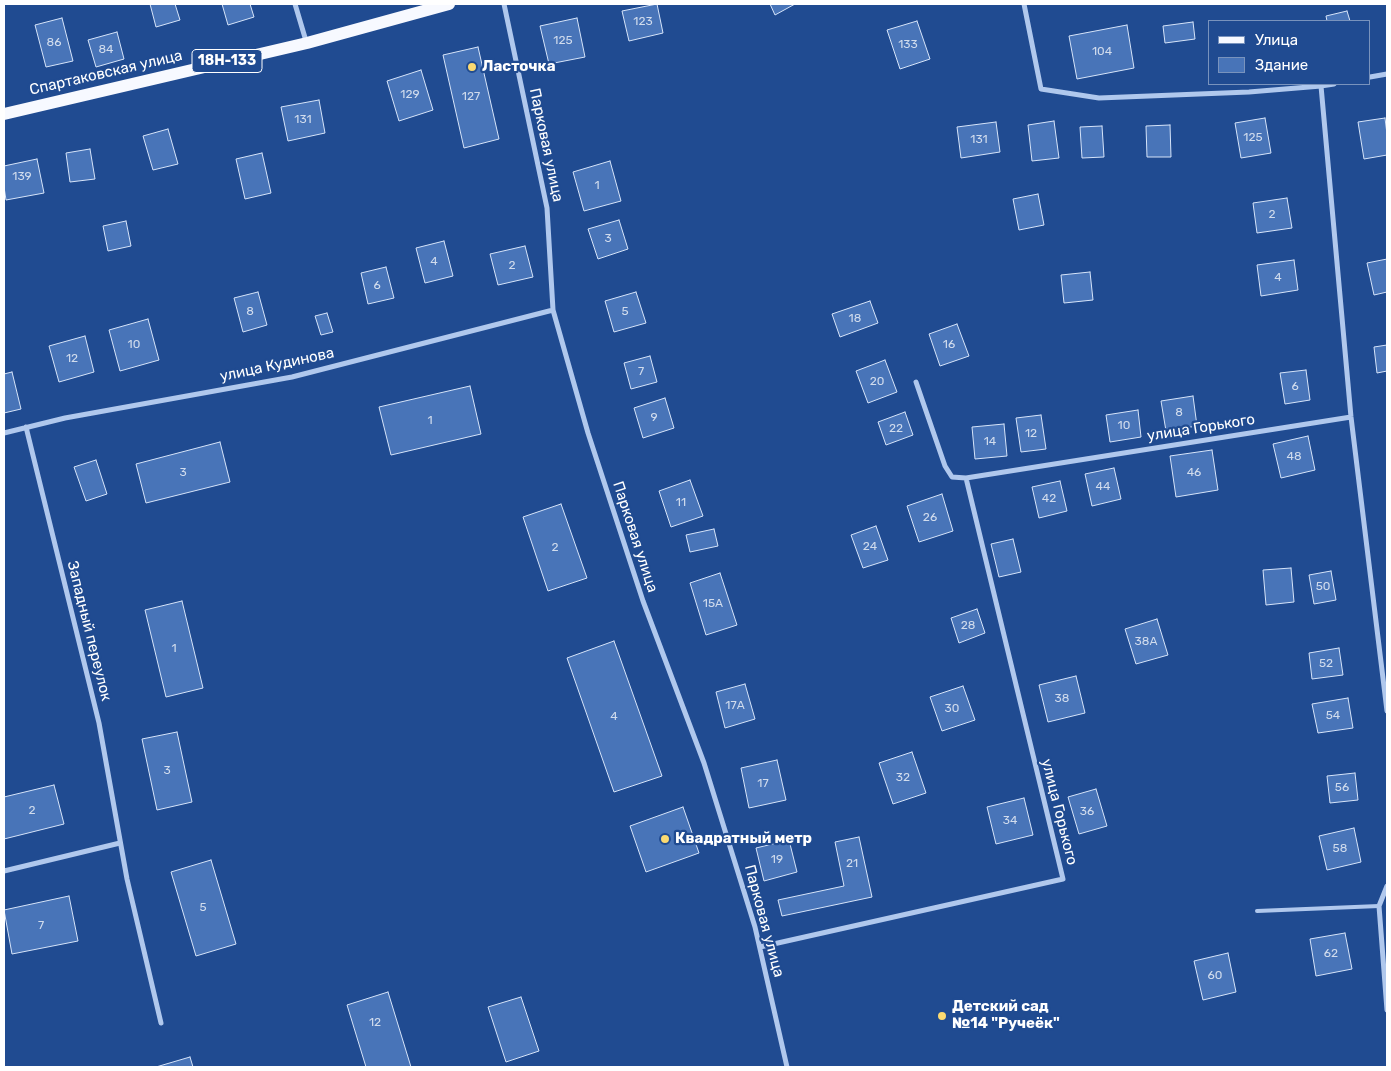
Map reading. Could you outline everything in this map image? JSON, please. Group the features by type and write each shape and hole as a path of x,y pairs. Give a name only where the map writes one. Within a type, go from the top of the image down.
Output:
{"main road":[{"name":"Спартаковская улица","path":"4,114 307,43 449,4"}],"street":[{"path":"295,4 307,43"},
{"name":"Парковая улица","path":"504,4 547,208 553,310 588,433 640,592 704,764 755,927 787,1067"},
{"path":"1024,4 1041,89 1099,98 1249,92 1328,85"},
{"path":"1371,77 1387,74"},
{"path":"1321,86 1351,417 1387,711"},
{"name":"улица Кудинова","path":"4,432 65,418 292,377 553,310"},
{"path":"916,382 944,466 952,477 966,478"},
{"name":"улица Горького","path":"760,947 1062,879 966,478 1351,417"},
{"name":"Западный переулок","path":"26,427 99,723 127,879 161,1023"},
{"path":"4,872 120,843"},
{"path":"1387,886 1379,906 1387,1010"}],"lane":[{"path":"1257,911 1379,906"}],"building":[{"path":"150,4 175,4 180,20 156,27"},
{"path":"222,4 250,4 254,17 228,25"},
{"path":"657,4 663,33 629,41 622,11"},
{"path":"770,4 795,4 775,15"},
{"path":"1347,11 1350,20 1327,20 1326,16"},
{"path":"62,18 73,61 46,67 35,25"},
{"path":"577,18 585,57 549,64 540,26"},
{"path":"917,21 930,59 900,69 887,30"},
{"path":"1193,22 1195,39 1165,43 1163,26"},
{"path":"1127,25 1134,68 1077,79 1069,36"},
{"path":"117,32 124,59 96,67 88,40"},
{"path":"478,47 499,139 464,148 443,55"},
{"path":"421,70 433,110 399,121 387,81"},
{"path":"319,100 325,133 288,141 281,107"},
{"path":"1265,118 1271,153 1241,158 1235,123"},
{"path":"1385,118 1387,155 1364,159 1358,122"},
{"path":"1054,121 1059,158 1032,161 1028,125"},
{"path":"996,122 1000,152 961,158 957,127"},
{"path":"1170,125 1171,157 1147,157 1146,126"},
{"path":"1102,126 1104,157 1082,158 1080,127"},
{"path":"168,129 178,164 153,170 143,136"},
{"path":"90,149 95,179 70,182 66,153"},
{"path":"262,153 271,193 245,199 236,159"},
{"path":"37,159 44,193 6,200 4,166"},
{"path":"610,161 621,201 584,211 573,172"},
{"path":"1038,194 1044,225 1019,230 1013,199"},
{"path":"1287,198 1292,228 1257,233 1253,203"},
{"path":"619,220 628,249 598,259 588,229"},
{"path":"126,221 131,246 108,251 103,226"},
{"path":"444,241 453,276 425,283 416,248"},
{"path":"525,246 533,277 498,285 490,254"},
{"path":"1387,259 1387,292 1374,295 1367,263"},
{"path":"1294,260 1298,290 1261,296 1257,265"},
{"path":"386,267 394,298 368,304 361,273"},
{"path":"1090,272 1093,300 1064,303 1061,275"},
{"path":"258,292 267,325 243,332 234,298"},
{"path":"636,292 646,323 614,332 605,301"},
{"path":"870,301 878,323 840,337 832,314"},
{"path":"327,313 333,332 321,335 315,316"},
{"path":"148,319 159,360 120,371 109,330"},
{"path":"957,324 969,356 940,366 929,334"},
{"path":"85,336 94,372 59,382 49,346"},
{"path":"1387,345 1387,371 1377,373 1374,347"},
{"path":"650,356 657,382 631,389 624,363"},
{"path":"885,360 897,392 868,403 856,371"},
{"path":"1306,370 1310,400 1285,404 1280,373"},
{"path":"12,372 21,409 4,413 4,374"},
{"path":"470,386 481,434 391,455 379,407"},
{"path":"1193,396 1197,426 1166,431 1161,401"},
{"path":"665,398 674,428 643,438 634,408"},
{"path":"1138,410 1141,437 1110,442 1106,415"},
{"path":"905,412 913,435 886,445 878,422"},
{"path":"1041,415 1046,449 1021,452 1016,418"},
{"path":"1004,424 1007,456 975,459 972,427"},
{"path":"1308,436 1315,470 1281,478 1273,444"},
{"path":"220,442 230,482 146,503 136,464"},
{"path":"1212,450 1218,490 1176,497 1170,456"},
{"path":"96,460 107,494 86,501 74,467"},
{"path":"1114,468 1121,499 1092,506 1085,474"},
{"path":"690,480 703,516 671,527 659,491"},
{"path":"1060,481 1067,511 1039,518 1032,487"},
{"path":"942,494 953,531 919,542 907,506"},
{"path":"561,504 587,578 548,591 523,517"},
{"path":"876,526 888,560 863,568 851,535"},
{"path":"714,529 718,546 690,552 686,535"},
{"path":"1013,539 1021,572 999,577 991,544"},
{"path":"1291,568 1294,602 1266,605 1263,570"},
{"path":"1331,571 1336,600 1314,604 1309,575"},
{"path":"720,573 737,625 706,635 690,583"},
{"path":"182,601 203,688 166,697 145,610"},
{"path":"977,609 985,633 959,643 951,618"},
{"path":"1157,619 1168,655 1136,664 1125,629"},
{"path":"614,641 662,776 614,792 567,658"},
{"path":"1339,648 1343,675 1312,679 1309,653"},
{"path":"1076,676 1085,713 1048,722 1039,685"},
{"path":"745,684 755,719 725,728 716,692"},
{"path":"963,686 975,720 942,731 930,697"},
{"path":"1348,698 1353,728 1318,733 1312,704"},
{"path":"177,732 192,802 157,810 142,739"},
{"path":"912,752 926,793 893,804 879,763"},
{"path":"777,760 786,800 749,808 741,768"},
{"path":"1355,773 1358,800 1330,803 1327,776"},
{"path":"54,785 64,824 4,839 4,797"},
{"path":"1096,789 1107,826 1079,834 1068,797"},
{"path":"1024,798 1033,835 996,844 987,807"},
{"name":"Квадратный метр","path":"683,807 699,853 646,872 630,826"},
{"path":"1354,828 1361,862 1327,870 1319,836"},
{"path":"859,837 872,897 782,916 778,900 844,886 835,842"},
{"path":"789,840 797,872 764,881 756,848"},
{"path":"211,860 236,944 196,956 171,872"},
{"path":"69,896 78,941 12,954 4,910"},
{"path":"1345,933 1352,969 1316,976 1310,939"},
{"path":"1228,953 1236,992 1203,1000 1194,961"},
{"path":"388,992 411,1067 366,1067 347,1005"},
{"path":"521,997 539,1051 506,1062 488,1007"},
{"path":"190,1057 193,1067 156,1067"}],"place":[{"name":"Ласточка","path":"472,67"},
{"name":"Квадратный метр","path":"665,839"},
{"name":"Детский сад №14 \"Ручеёк\"","path":"942,1016"}]}
